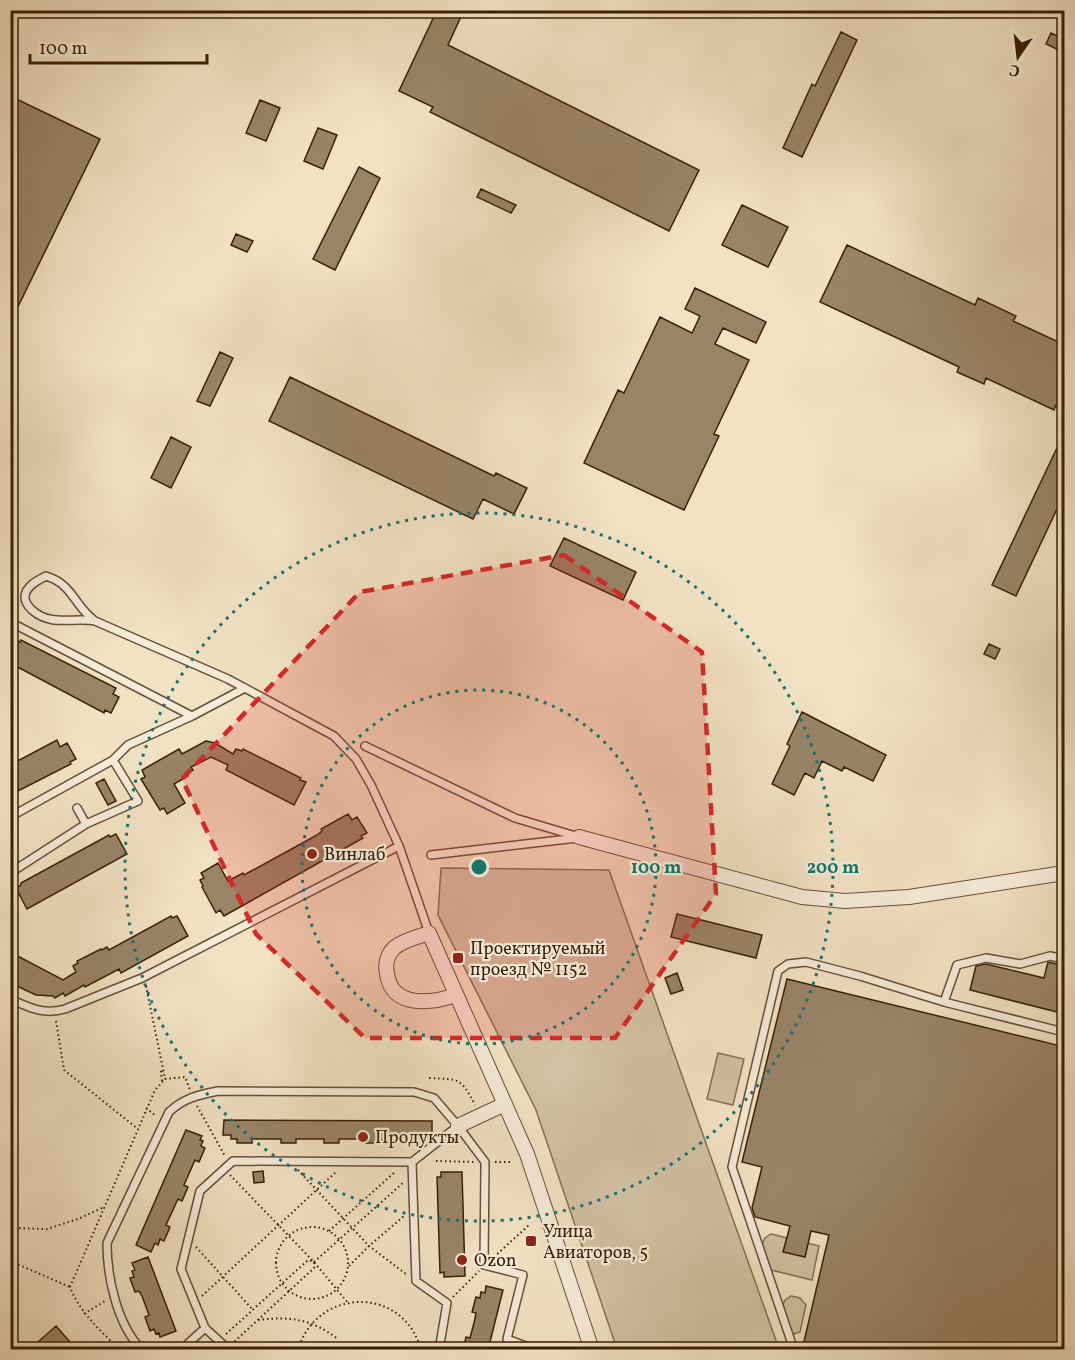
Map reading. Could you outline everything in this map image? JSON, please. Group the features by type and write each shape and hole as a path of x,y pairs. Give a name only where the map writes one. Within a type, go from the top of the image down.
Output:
{"street":[{"path":"579,837 802,897 845,901 909,897 1065,873"},
{"path":"456,995 434,1001 408,1001 398,996 388,981 386,970 391,952 397,946 429,933 527,1154 592,1350"},
{"path":"458,1126 505,1104"}],"lane":[{"path":"94,621 81,609 71,591 56,578 46,576 37,580 26,593 25,599 28,607 45,618 55,621 77,619 94,621 228,679 334,736 356,759 371,785 399,846 429,933"},
{"path":"10,622 192,716"},
{"path":"10,817 112,760 128,745 192,716 245,688"},
{"path":"365,746 516,818 579,837"},
{"path":"10,873 86,824 138,801 112,760"},
{"path":"77,808 86,824"},
{"path":"431,855 579,837"},
{"path":"10,999 39,1012 53,1012 142,978 399,846"},
{"path":"944,1002 957,965 986,958 1020,964 1050,956 1065,959"},
{"path":"794,1350 732,1167 778,971 789,964 806,962 944,1002 1065,1032"},
{"path":"142,1350 132,1339 114,1295 107,1264 107,1243 169,1112 192,1096 218,1091 414,1092 434,1098 485,1162 484,1265 523,1275 507,1339 536,1350"},
{"path":"228,1349 205,1328 181,1269 200,1191 233,1161 409,1162 458,1126"},
{"path":"409,1162 412,1174 416,1281 447,1303 439,1350"},
{"path":"181,1350 205,1328"}],"path":[{"path":"126,1343 119,1349 84,1314 76,1303 70,1287 146,1108 163,1080 148,991 142,978"},
{"path":"56,1021 64,1070 138,1129"},
{"path":"163,1080 185,1077 227,1167 314,1262 348,1303"},
{"path":"429,1078 457,1079 464,1085 477,1109 478,1116"},
{"path":"146,1108 156,1116"},
{"path":"290,1161 369,1246 416,1281"},
{"path":"195,1303 347,1161"},
{"path":"329,1231 409,1162"},
{"path":"228,1349 314,1268 314,1262 412,1174"},
{"path":"10,1228 47,1229 78,1220 95,1213 104,1206"},
{"path":"348,1267 413,1208"},
{"path":"100,1213 106,1216"},
{"path":"447,1303 484,1265 529,1225"},
{"path":"309,1227 329,1231 340,1238 348,1256 348,1267 346,1276 337,1289 325,1296 315,1298 296,1295 282,1283 276,1267 276,1258 282,1243 288,1236 309,1227"},
{"path":"188,1238 253,1310"},
{"path":"219,1341 308,1260 314,1262"},
{"path":"10,1261 70,1287"},
{"path":"84,1314 114,1295"},
{"path":"298,1350 304,1333 312,1323 331,1308 348,1303 369,1303 393,1309 416,1334 421,1350"},
{"path":"258,1320 288,1318 312,1323 338,1339"},
{"path":"268,1350 275,1344"}],"highlighted area":[{"path":"564,555 702,652 716,894 615,1038 365,1038 256,934 182,779 360,592"}],"shaded area":[{"path":"441,868 609,870 779,1349 617,1349 536,1110 438,915"},
{"path":"718,1053 744,1059 733,1105 707,1099"},
{"path":"771,1234 819,1246 812,1280 771,1270 762,1245 765,1238"},
{"path":"791,1296 800,1298 806,1305 800,1332 794,1334 789,1329 782,1307 785,1300"}],"building":[{"path":"437,10 464,10 448,45 699,170 669,231 430,112 433,107 399,91"},
{"path":"841,32 857,40 802,157 783,148 812,84 815,86"},
{"path":"1051,33 1065,40 1065,53 1046,44"},
{"path":"10,96 100,139 10,323"},
{"path":"260,100 280,108 266,141 246,133"},
{"path":"318,128 337,135 323,169 304,161"},
{"path":"359,167 380,178 335,270 313,259"},
{"path":"481,189 516,205 511,213 477,197"},
{"path":"742,205 788,227 768,267 722,245"},
{"path":"236,234 253,241 247,252 231,245"},
{"path":"847,245 975,305 978,298 1016,316 1013,321 1065,345 1065,409 1056,405 1054,410 986,378 984,384 957,372 959,367 820,302"},
{"path":"695,288 766,322 756,343 723,328 715,344 749,360 714,434 719,436 684,510 584,463 618,390 624,393 660,317 692,333 700,316 685,309"},
{"path":"220,352 233,358 210,406 197,401"},
{"path":"290,377 494,476 496,473 527,488 514,514 483,499 473,519 269,421"},
{"path":"1065,431 1065,492 1016,596 992,585"},
{"path":"171,437 191,447 171,488 151,478"},
{"path":"564,538 636,572 623,600 550,566"},
{"path":"10,637 20,642 21,640 116,688 113,694 119,697 111,713 105,710 104,713 10,663"},
{"path":"989,644 1000,649 995,659 984,654"},
{"path":"802,712 886,755 873,781 844,767 842,771 822,761 814,778 805,773 794,795 772,784 790,746 787,744"},
{"path":"57,740 60,747 67,743 76,759 70,762 71,764 10,795 10,765"},
{"path":"206,741 215,743 233,754 236,749 242,751 243,749 301,778 300,780 306,782 294,805 226,770 228,765 211,757 191,767 193,770 187,773 188,776 174,784 185,803 167,814 164,808 160,810 141,779 145,777 142,770 179,749 182,754"},
{"path":"104,779 116,801 108,805 96,783"},
{"path":"348,814 352,820 357,817 367,833 361,836 363,838 224,916 220,910 216,913 202,887 200,880 204,878 201,873 218,863 228,881 243,873 244,875 317,835 322,831 321,829"},
{"path":"116,834 127,854 27,909 16,888 21,883 109,835 110,837"},
{"path":"677,914 762,935 756,958 671,937"},
{"path":"171,916 172,918 177,916 188,936 121,973 119,969 85,987 84,985 65,996 63,993 55,998 36,995 10,983 10,952 63,980 76,972 73,966 78,963 77,961 101,949 107,947 109,950"},
{"path":"1048,962 1065,966 1065,1014 970,990 976,966 986,964 1044,978"},
{"path":"677,973 683,990 671,994 665,978"},
{"path":"787,979 1065,1047 1065,1350 802,1350 829,1235 811,1231 805,1257 783,1252 790,1226 755,1217 752,1208 762,1167 742,1162"},
{"path":"224,1120 432,1121 432,1136 429,1136 429,1139 423,1139 424,1143 409,1143 409,1139 381,1139 381,1143 366,1143 366,1139 339,1139 339,1143 324,1143 324,1139 296,1139 296,1143 281,1143 281,1139 252,1139 252,1143 237,1143 237,1139 231,1139 231,1135 223,1135"},
{"path":"186,1130 202,1136 201,1146 205,1148 199,1162 195,1160 184,1185 188,1187 182,1201 178,1199 166,1225 170,1227 164,1241 160,1239 158,1245 155,1243 151,1252 136,1245"},
{"path":"263,1171 264,1182 254,1183 253,1172"},
{"path":"441,1172 462,1172 465,1276 444,1277 444,1272 440,1273 437,1177 441,1177"},
{"path":"148,1257 176,1331 160,1337 154,1329 150,1331 145,1317 149,1315 142,1296 139,1291 135,1292 130,1278 134,1277 132,1271 135,1270 132,1263"},
{"path":"486,1286 503,1290 488,1350 463,1350 466,1337 470,1338 475,1319 476,1313 472,1312 476,1297 480,1298 481,1292 485,1293"},
{"path":"56,1326 77,1350 29,1350"}],"place":[{"name":"Винлаб","path":"312,854"},
{"name":"Проектируемый проезд № 1152","path":"458,958"},
{"name":"Продукты","path":"363,1137"},
{"name":"Улица Авиаторов, 5","path":"531,1241"},
{"name":"Ozon","path":"462,1260"}]}
